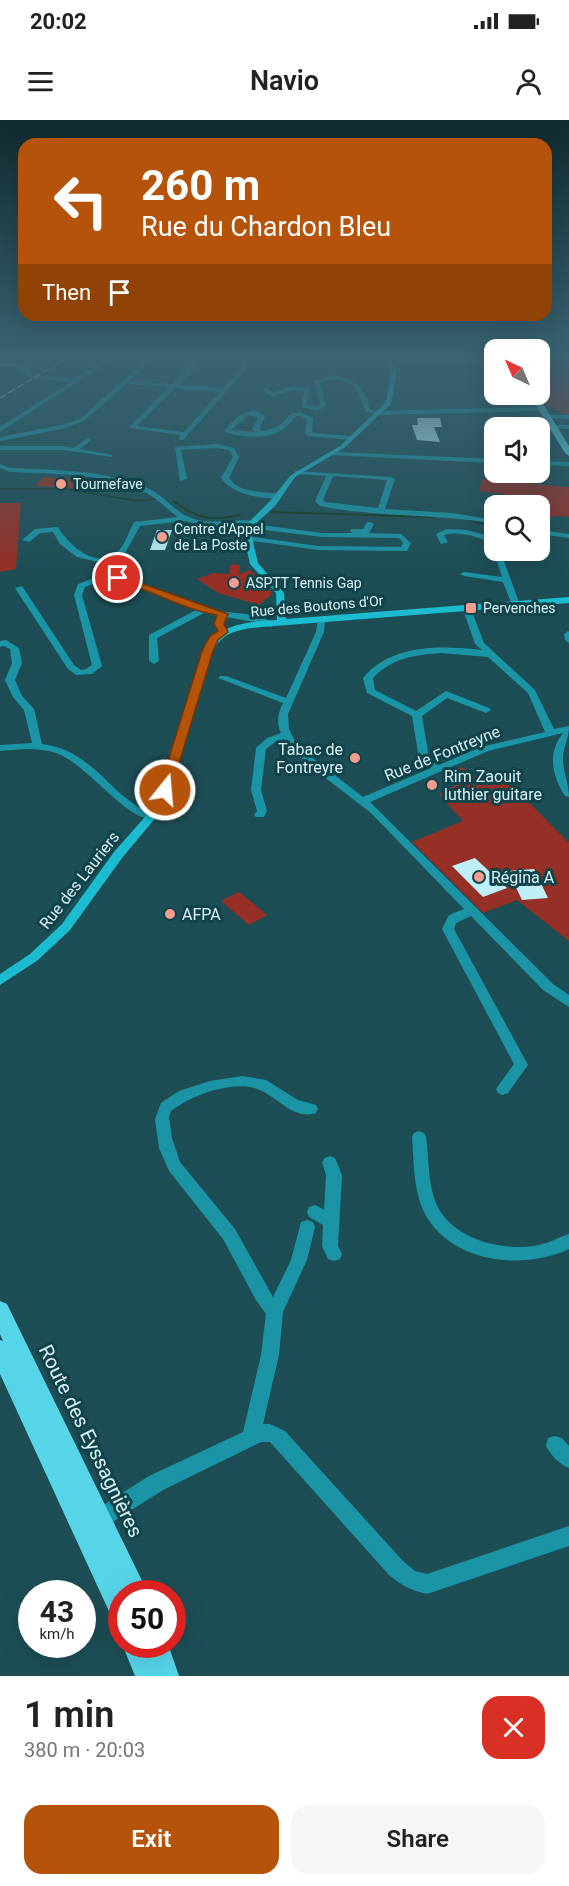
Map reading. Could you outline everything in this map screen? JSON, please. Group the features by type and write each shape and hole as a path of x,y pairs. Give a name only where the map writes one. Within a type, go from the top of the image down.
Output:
{"main road":[{"path":"282,623 279,589 257,568 246,538 253,521 278,496 297,472 332,454 361,430"},
{"path":"555,430 569,453"},
{"name":"Rue des Boutons d'Or","path":"223,632 271,624 569,600"},
{"path":"148,821 161,802 208,651 213,639 223,632"},
{"name":"Rue des Lauriers","path":"0,980 34,957 66,927 118,855 148,821"},
{"name":"Route des Eyssagnières","path":"2,1327 29,1414 108,1581"},
{"name":"Route des Eyssagnières","path":"2,1327 129,1580"},
{"path":"141,1658 148,1676"},
{"path":"160,1658 166,1676"}],"street":[{"path":"0,440 46,430"},
{"path":"152,430 185,434"},
{"path":"183,479 177,448 189,430"},
{"path":"228,430 227,431 245,434 276,430"},
{"path":"256,430 259,432"},
{"path":"308,430 310,435 351,438"},
{"path":"76,449 88,440"},
{"path":"177,448 217,446 232,449 236,457 225,478 227,483 239,490 278,496"},
{"path":"0,448 76,449 110,456"},
{"path":"332,454 484,461"},
{"path":"550,463 569,464"},
{"path":"2,468 80,475 143,488 161,498 185,519"},
{"path":"297,472 391,479 381,510"},
{"path":"330,474 320,503 471,516 484,519"},
{"path":"26,540 38,531 55,530 63,542 80,555 102,561 121,553 137,524 185,519 198,523 253,521 314,530 366,531 370,524"},
{"path":"246,538 318,548 404,549 407,543 401,536 322,535 253,521"},
{"path":"444,542 440,534 447,531 484,543"},
{"path":"550,533 569,536"},
{"path":"500,561 516,605"},
{"path":"464,574 507,580"},
{"path":"19,588 71,667 79,673 89,672 97,666 78,595 79,588 86,584 111,578 125,579 203,610 271,624"},
{"path":"466,609 480,644 532,692 546,734 558,747"},
{"path":"154,661 152,637 203,610"},
{"path":"223,614 219,624 223,632"},
{"path":"322,620 321,632 283,714 287,735 302,755 363,801 548,987 569,1002"},
{"path":"0,644 6,643 15,648 17,663 10,680 18,697 29,709 37,744"},
{"path":"417,715 370,691 367,684 372,672 389,661 414,654 453,651 489,654"},
{"path":"223,678 288,702"},
{"path":"417,715 448,692 486,710"},
{"path":"417,715 424,759 439,769"},
{"path":"569,731 558,747 558,766 569,794"},
{"name":"Rue de Fontreyne","path":"363,801 496,745 569,731"},
{"path":"260,815 262,811 256,780 261,747 271,740 287,735"},
{"path":"0,748 37,744 60,751 86,765 128,806 134,819 148,821"},
{"path":"474,911 456,916 450,920 447,929 521,1065 502,1089"},
{"path":"275,1312 265,1301 248,1265 229,1233 170,1161 162,1114 167,1105 182,1095 240,1081 257,1081 267,1085 301,1109 311,1109"},
{"path":"419,1137 424,1191 432,1211 446,1228 463,1241 483,1249 511,1254 552,1251 569,1241"},
{"path":"330,1162 334,1175 330,1246 334,1254"},
{"path":"251,1437 270,1355 275,1312 299,1260 311,1219 330,1222"},
{"path":"29,1414 51,1442 86,1513 99,1517"},
{"path":"88,1539 93,1524 99,1517 156,1483 251,1437 270,1433 279,1437 396,1569 410,1580 427,1584 569,1536"},
{"path":"555,1445 569,1459"}],"shaded area":[{"name":"Tournefave","path":"43,477 88,480 81,489 35,486"},
{"path":"482,479 484,483 526,483 569,487 569,517 550,517 550,495 506,495 479,491"},
{"path":"0,503 21,503 16,569 0,572"},
{"name":"ASPTT Tennis Gap","path":"232,564 240,565 239,574 250,570 272,594 259,605 218,593 197,579 213,573 230,574 229,567"},
{"path":"462,767 483,782 507,780 569,843 569,941 517,900 483,913 412,842 463,821 439,794 458,784 447,773"},
{"path":"239,892 267,915 249,925 221,901"}],"building":[{"path":"414,430 435,430 440,442 417,440"},
{"name":"Centre d'Appel de La Poste","path":"157,530 172,530 165,550 150,550"},
{"name":"Régina A","path":"475,858 507,888 483,897 452,866"},
{"path":"534,869 548,898 522,900 508,871"}],"waterway":[{"path":"0,489 65,489 138,501 155,499"},
{"path":"176,503 174,501 190,512 205,517 221,518 240,515"},
{"path":"272,512 432,517"},
{"path":"469,520 484,523"}],"place":[{"name":"Tournefave","path":"61,484"},
{"name":"Centre d'Appel de La Poste","path":"162,537"},
{"name":"ASPTT Tennis Gap","path":"234,583"},
{"name":"Pervenches","path":"471,608"},
{"name":"Tabac de Fontreyre","path":"355,758"},
{"name":"Rim Zaouit luthier guitare","path":"432,785"},
{"name":"Régina A","path":"479,877"},
{"name":"AFPA","path":"170,914"}],"route":[{"path":"118,578 136,582 203,610 223,614 219,624 223,632 213,639 208,651 165,790"}]}
